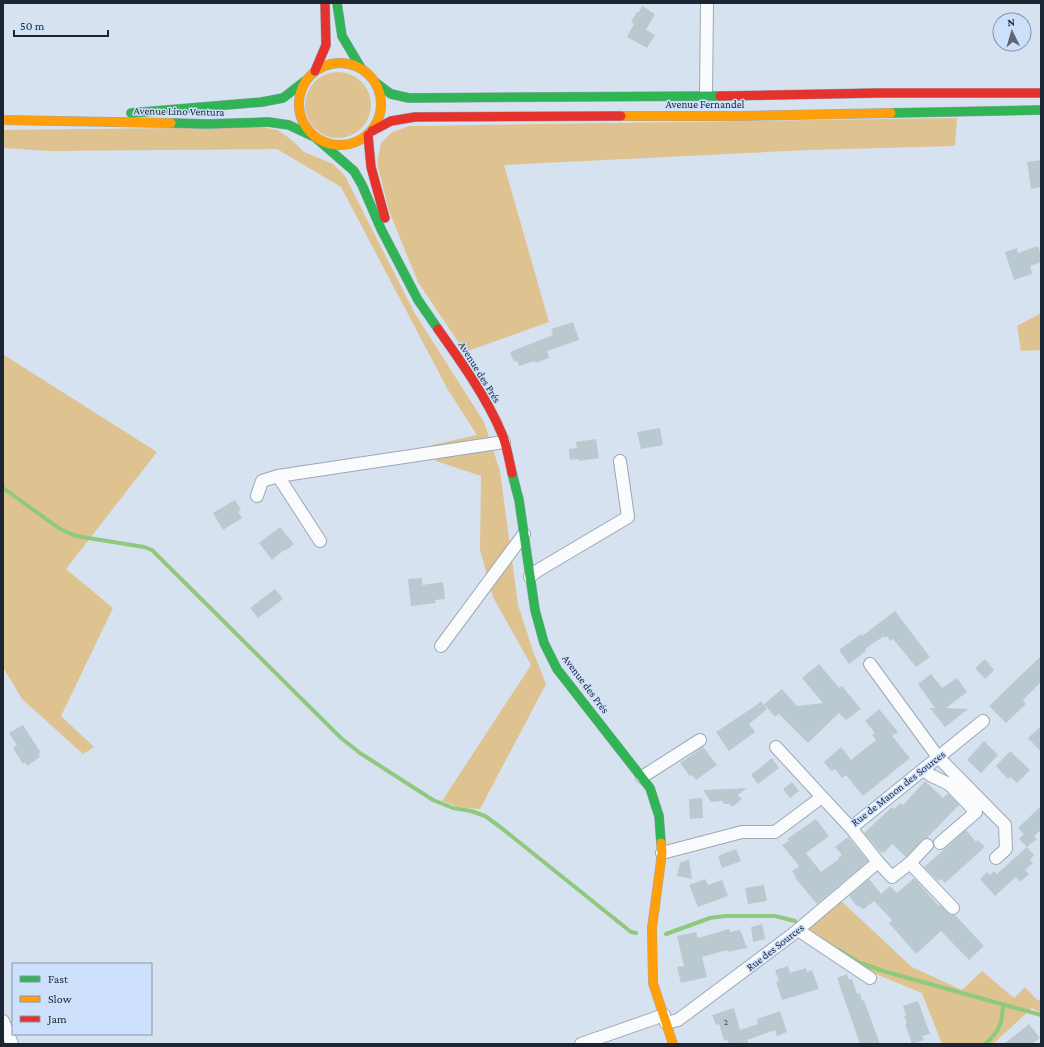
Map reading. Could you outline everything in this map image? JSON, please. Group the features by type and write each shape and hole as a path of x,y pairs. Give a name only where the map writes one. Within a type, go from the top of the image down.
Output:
{"main road":[{"path":"315,71 326,45 325,3"},
{"path":"337,3 342,36 361,68"},
{"path":"338,63 350,64 361,68 369,74 375,82 380,94 382,107 379,120 370,133 357,143 343,146 329,145 314,137 304,127 298,104 300,92 305,81 315,71 326,65 338,63"},
{"name":"Avenue Lino Ventura","path":"43,120 262,102 283,98 305,81"},
{"name":"Avenue Fernandel","path":"375,82 390,94 409,98 878,93 1041,93"},
{"name":"Avenue Fernandel","path":"370,133 391,121 415,116 741,116 1041,110"},
{"name":"Avenue Lino Ventura","path":"3,120 206,124 268,122 289,125 314,137"},
{"name":"Avenue des Prés","path":"370,133 368,151 370,167 396,257"},
{"name":"Avenue des Prés","path":"314,137 354,171 418,300 460,361 490,411 502,435 519,500 535,610 544,643 557,669 650,788 659,816 662,853 652,928 653,983 673,1044"}],"street":[{"path":"706,96 707,3"},
{"path":"257,496 262,481 278,476 504,442"},
{"path":"530,577 537,571 628,517 620,461"},
{"path":"278,476 320,541"},
{"path":"441,646 524,534"},
{"path":"870,664 938,757 1005,825 1006,849 996,858"},
{"name":"Rue de Manon des Sources","path":"776,747 851,828 983,721"},
{"path":"642,777 700,740"},
{"path":"923,770 949,784 976,812 940,843"},
{"path":"662,853 742,832 775,832 822,798"},
{"path":"851,828 892,877 910,863 927,845"},
{"name":"Rue des Sources","path":"581,1044 665,1019 678,1020 798,930 878,862"},
{"path":"910,863 953,908"},
{"path":"798,930 870,978"},
{"path":"3,1020 12,1044"}],"shaded area":[{"path":"338,72 351,75 361,82 368,92 371,105 368,118 361,128 351,135 338,138 325,135 315,128 308,118 305,105 308,92 315,82 325,75"},
{"path":"957,118 955,146 807,150 504,165 549,322 465,352 418,282 389,211 377,163 381,143 392,132 410,126"},
{"path":"261,127 278,130 293,141 304,152 333,164 345,176 414,312 484,422 500,471 518,605 533,651 546,684 480,809 459,807 442,801 531,665 493,597 480,550 481,476 436,461 432,445 477,435 448,390 341,187 277,149 50,151 3,148 3,130"},
{"path":"1041,313 1041,350 1021,351 1017,326"},
{"path":"4,355 157,452 66,569 113,608 61,716 94,747 83,754 22,699 3,667 3,627 5,624 3,620"},
{"path":"840,900 912,967 962,990 982,971 1014,998 1025,987 1038,1001 1041,999 1041,1013 1032,1008 993,1044 942,1044 922,993 861,968 804,930"}],"building":[{"path":"642,6 655,14 646,30 655,35 647,48 627,37 634,24 631,22"},
{"path":"1041,160 1041,187 1031,189 1027,162"},
{"path":"1038,246 1041,262 1030,266 1032,274 1014,280 1005,252 1017,248 1018,253"},
{"path":"573,322 579,340 547,351 549,358 535,363 535,361 519,366 517,361 514,362 510,352 553,335 551,329"},
{"path":"660,428 663,445 641,449 637,432"},
{"path":"596,439 599,458 579,461 578,459 570,460 569,449 577,448 576,442"},
{"path":"235,500 241,510 238,512 242,518 223,530 213,513"},
{"path":"280,527 294,544 272,560 259,543"},
{"path":"422,578 422,585 443,582 445,599 435,600 436,603 411,606 408,579"},
{"path":"275,589 283,599 258,618 250,608"},
{"path":"895,611 930,657 916,667 893,639 890,641 887,636 885,638 884,636 865,649 866,651 849,664 839,650 861,634 862,636"},
{"path":"1041,656 1041,682 1023,700 1026,704 1006,723 989,706"},
{"path":"985,659 994,670 985,679 975,668"},
{"path":"819,664 839,688 842,686 861,709 846,720 839,713 808,743 779,714 775,717 764,704 782,689 797,706 823,703 802,678"},
{"path":"931,674 942,688 957,678 967,692 946,708 968,709 945,727 930,708 935,708 918,684"},
{"path":"761,701 767,709 749,724 755,732 729,751 716,732"},
{"path":"879,709 898,732 892,736 910,758 863,796 846,775 842,778 835,769 831,771 824,762 841,747 851,760 876,740 872,735 875,733 865,721"},
{"path":"23,725 41,753 38,754 40,757 27,766 25,762 23,764 13,748 17,745 9,733"},
{"path":"1041,726 1041,752 1028,738"},
{"path":"984,741 998,755 981,773 967,760"},
{"path":"703,747 717,765 696,780 692,775 690,776 680,763"},
{"path":"1010,751 1030,770 1017,783 1011,777 1008,779 996,766"},
{"path":"772,758 779,768 758,784 751,775"},
{"path":"925,781 943,798 948,793 959,805 906,857 892,844 884,853 881,853 864,833 892,807 894,809 900,803 903,805"},
{"path":"792,782 799,791 790,798 783,789"},
{"path":"747,788 738,795 742,799 732,807 730,804 723,804 723,801 711,802 703,790"},
{"path":"702,798 703,818 690,819 689,799"},
{"path":"1041,806 1041,830 1034,836 1037,839 1027,847 1019,839 1024,834 1018,828"},
{"path":"816,819 829,836 806,853 821,872 839,859 838,858 842,855 835,847 848,837 868,861 817,904 795,878 796,877 792,871 799,866 782,845 789,841 787,839"},
{"path":"966,830 976,842 978,840 985,847 945,883 941,879 938,881 924,867"},
{"path":"1027,847 1034,855 1030,860 1033,863 1025,870 1029,874 1020,882 1016,877 995,896 980,879 987,872 990,875 994,871 997,874"},
{"path":"736,849 741,861 722,868 718,856"},
{"path":"689,859 692,879 677,876 680,863"},
{"path":"914,878 939,906 940,905 951,915 955,915 984,946 969,960 941,931 916,954 889,923 892,920 874,901 864,909 856,905 849,896 869,879 881,894 890,886 897,893"},
{"path":"705,879 708,885 722,880 728,896 698,907 689,885"},
{"path":"764,885 767,901 748,904 745,888"},
{"path":"762,924 765,939 753,942 751,927"},
{"path":"729,929 730,932 740,930 747,948 728,952 727,950 702,957 707,977 681,983 677,967 684,966 677,936 696,932 698,938"},
{"path":"788,966 790,973 806,968 807,972 812,970 819,989 782,1000 776,982 779,981 775,970"},
{"path":"847,974 849,980 852,979 857,994 860,993 862,1001 864,1000 880,1044 860,1044 837,978"},
{"path":"918,1001 930,1034 922,1036 924,1040 912,1044 905,1024 907,1023 904,1016 906,1015 903,1006"},
{"path":"734,1008 740,1030 758,1024 757,1019 780,1011 787,1032 777,1036 775,1030 747,1040 749,1044 729,1044 728,1040 724,1041 719,1024 716,1025 712,1015"},
{"path":"1029,1024 1040,1038 1032,1044 1004,1044"}],"waterway":[{"path":"3,488 60,529 76,536 144,547 152,550 341,738 360,753 433,800 453,808 471,811 485,816 631,932 636,933"},
{"path":"666,934 710,918 725,916 775,916 795,921"},
{"path":"839,950 858,962 883,971 1041,1015"},
{"path":"985,1044 994,1035 999,1027 1003,1005"}],"traffic: fast":[{"path":"337,3 342,36 361,68"},
{"path":"131,113 262,102 283,98 305,81"},
{"path":"375,82 391,94 409,98 720,96"},
{"path":"891,113 1041,110"},
{"path":"171,123 206,124 268,122 289,125 312,136"},
{"path":"316,138 354,171 362,185 381,229 418,300 438,329"},
{"path":"512,473 519,500 535,610 544,643 557,669 650,788 659,816 661,843"}],"traffic: slow":[{"path":"332,63 348,63 363,70 374,81 381,96 381,104 381,112 378,120 369,133 356,142 348,145 332,145 317,138 306,127 299,112 299,96 306,81 317,70 332,63"},
{"path":"621,116 741,116 891,113"},
{"path":"3,120 171,123"},
{"path":"661,843 662,853 652,928 653,983 673,1044"}],"traffic: jam":[{"path":"315,71 326,45 325,3"},
{"path":"720,96 878,93 1041,93"},
{"path":"372,131 391,121 415,117 621,116"},
{"path":"368,135 371,167 385,218"},
{"path":"438,329 473,380 496,420 505,443 512,473"}]}
